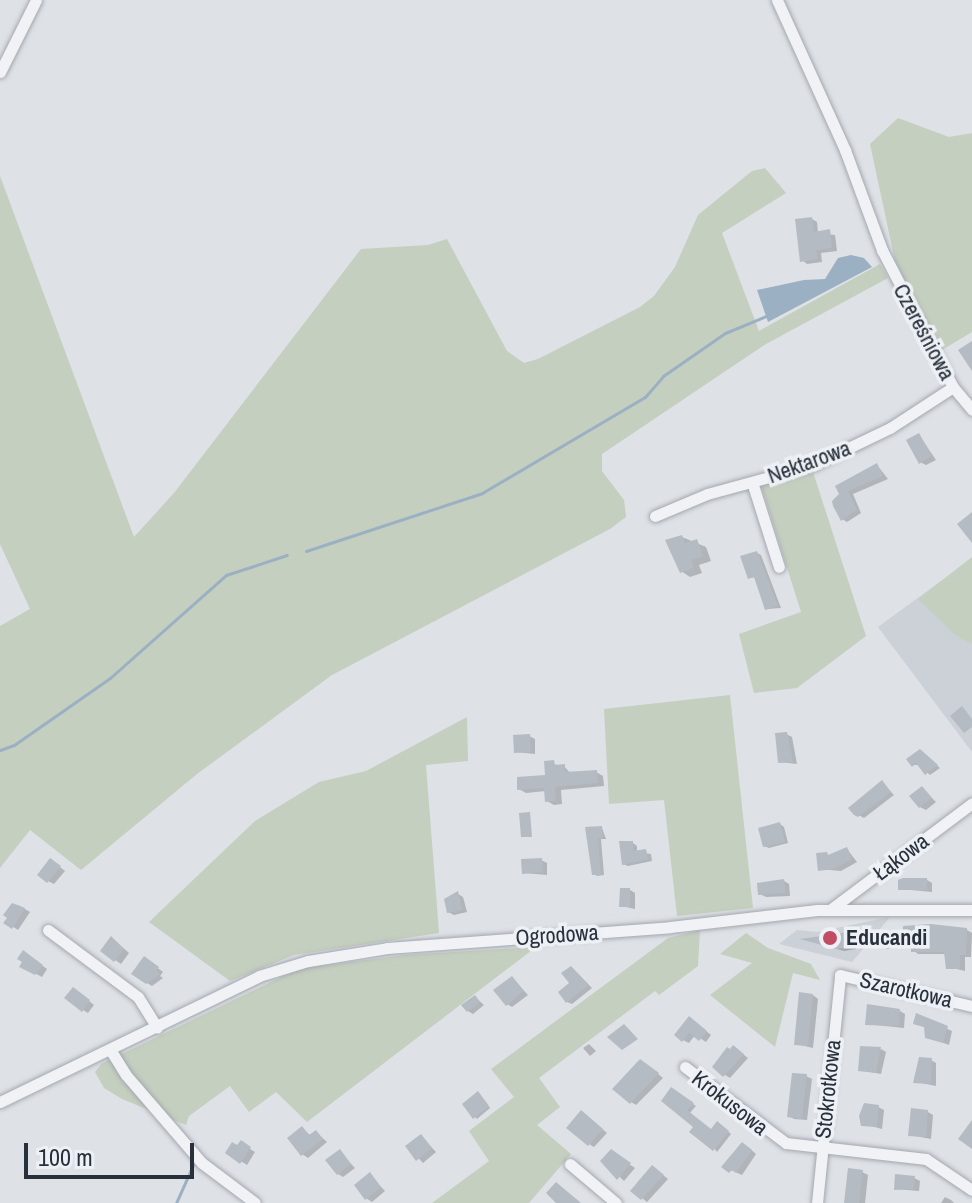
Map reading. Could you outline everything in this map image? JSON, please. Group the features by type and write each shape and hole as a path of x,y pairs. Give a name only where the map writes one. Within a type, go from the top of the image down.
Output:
{"street":[{"path":"0,72 36,0"},
{"name":"Czereśniowa","path":"777,0 845,150 882,250 953,387 972,410"},
{"name":"Nektarowa","path":"655,516 683,502 813,465 890,428 953,387"},
{"path":"752,482 779,567"},
{"name":"Łąkowa","path":"831,910 972,803"},
{"name":"Ogrodowa","path":"0,1102 111,1051 259,976 324,958 387,948 670,927 831,910 972,910"},
{"path":"48,930 138,997 157,1028"},
{"name":"Szarotkowa","path":"840,975 972,1006"},
{"name":"Stokrotkowa","path":"817,1203 840,975"},
{"path":"111,1051 126,1075 202,1163 255,1203"},
{"name":"Krokusowa","path":"685,1067 774,1137 786,1143 926,1159 972,1190"},
{"path":"570,1164 616,1203"}],"shaded area":[{"path":"941,581 972,622 972,752 878,627"},
{"name":"Educandi","path":"890,917 852,962 779,944 797,930 817,932"}],"green space":[{"path":"898,118 949,137 972,133 972,332 942,350 895,261 870,144"},
{"path":"765,168 786,193 722,233 759,331 880,264 888,278 766,344 602,454 602,471 624,500 626,517 610,529 332,675 197,774 81,870 30,830 0,868 0,626 30,609 0,544 0,176 134,537 174,493 361,249 428,245 447,239 507,351 524,363 538,359 640,307 654,296 675,267 698,215 752,171"},
{"path":"813,472 866,636 797,688 754,693 739,634 801,612 760,482"},
{"path":"972,557 972,644 955,635 918,599"},
{"path":"730,695 753,908 677,916 664,800 609,804 604,709"},
{"path":"467,717 468,761 426,765 439,933 294,955 230,981 149,922 255,821 319,782 366,771"},
{"path":"700,930 698,966 659,995 655,991 539,1078 560,1107 537,1125 571,1154 529,1203 432,1203 489,1161 469,1131 514,1097 491,1069 668,938"},
{"path":"746,933 768,948 811,964 820,980 793,973 775,1047 710,995 752,963 720,954"},
{"path":"536,947 307,1122 276,1092 249,1112 230,1086 189,1116 186,1125 122,1099 104,1088 95,1072 101,1064 298,969 405,955"}],"water":[{"path":"851,255 864,258 872,267 768,322 757,290 825,279 838,258"}],"building":[{"path":"812,217 814,232 830,229 832,248 816,250 818,259 800,262 795,219"},
{"path":"972,341 972,371 958,350"},
{"path":"919,433 932,456 919,464 906,440"},
{"path":"877,463 883,476 848,491 857,510 841,521 832,501 839,494 835,486"},
{"path":"972,512 972,543 957,524"},
{"path":"682,535 685,543 697,539 703,556 691,560 694,568 680,573 665,540"},
{"path":"757,551 778,606 765,610 754,577 748,579 740,556"},
{"path":"962,706 972,719 972,727 964,733 950,716"},
{"path":"787,732 793,762 778,763 775,733"},
{"path":"530,734 531,752 514,753 513,735"},
{"path":"920,749 938,765 925,775 916,763 912,767 906,759"},
{"path":"554,760 555,765 565,764 565,772 597,770 598,783 555,787 556,801 545,802 544,788 517,790 517,777 545,775 544,761"},
{"path":"882,780 891,792 858,817 854,815 848,808"},
{"path":"922,786 932,798 919,808 909,796"},
{"path":"530,812 532,837 521,837 519,813"},
{"path":"780,822 785,842 763,847 758,828"},
{"path":"602,826 603,838 598,838 601,875 592,875 585,827"},
{"path":"619,841 633,841 633,851 646,849 648,859 622,865"},
{"path":"847,847 852,859 834,869 818,871 816,853 827,852 828,855"},
{"path":"50,858 61,866 47,883 37,875"},
{"path":"542,858 543,872 522,874 521,859"},
{"path":"927,878 927,890 898,890 898,880"},
{"path":"784,879 786,893 758,895 757,883"},
{"path":"620,888 630,888 630,907 619,907"},
{"path":"458,891 462,910 447,913 444,899"},
{"path":"12,903 25,908 12,929 3,923 7,918 3,915"},
{"path":"931,924 967,928 966,955 960,955 960,969 946,969 944,952 911,952 911,944 902,944 903,926"},
{"path":"849,932 852,947 837,949 800,939"},
{"path":"111,936 124,949 114,962 100,951"},
{"path":"23,950 43,965 35,975 19,967 22,962 17,959"},
{"path":"144,956 159,967 156,971 160,974 146,984 131,974"},
{"path":"571,966 589,985 566,1003 558,992 569,983 561,973"},
{"path":"512,976 524,991 506,1006 493,990"},
{"path":"73,987 90,1000 82,1012 64,998"},
{"path":"799,992 813,994 808,1046 794,1045"},
{"path":"475,995 480,1002 467,1012 461,1005"},
{"path":"867,1004 900,1009 899,1026 865,1025"},
{"path":"916,1013 948,1026 943,1043 925,1038 924,1027 913,1024"},
{"path":"689,1016 707,1031 699,1041 689,1033 682,1042 674,1035"},
{"path":"624,1024 638,1039 622,1050 607,1037"},
{"path":"733,1045 744,1054 723,1077 712,1067 727,1047 730,1049"},
{"path":"860,1046 881,1047 876,1073 858,1071"},
{"path":"919,1057 932,1058 931,1084 913,1083"},
{"path":"640,1059 659,1073 630,1104 612,1089"},
{"path":"792,1073 807,1074 802,1119 787,1117"},
{"path":"671,1087 694,1103 687,1110 711,1129 717,1121 729,1131 713,1151 689,1132 693,1127 661,1101"},
{"path":"478,1091 489,1106 473,1119 462,1104"},
{"path":"864,1103 879,1105 877,1127 861,1126 859,1116"},
{"path":"911,1108 928,1110 926,1137 908,1136"},
{"path":"581,1110 603,1129 588,1146 566,1128"},
{"path":"972,1120 972,1149 958,1139"},
{"path":"302,1126 309,1135 316,1130 323,1139 301,1156 287,1138"},
{"path":"421,1134 432,1148 416,1161 405,1146"},
{"path":"241,1140 251,1147 240,1164 225,1153 232,1142 237,1145"},
{"path":"742,1142 752,1150 736,1173 732,1170 729,1173 721,1167"},
{"path":"340,1149 351,1164 337,1175 325,1160"},
{"path":"611,1149 631,1163 617,1180 600,1161"},
{"path":"652,1165 664,1175 641,1200 630,1191"},
{"path":"848,1168 863,1170 859,1203 844,1203"},
{"path":"370,1172 381,1187 365,1200 354,1185"},
{"path":"895,1174 915,1176 914,1189 894,1190"},
{"path":"556,1182 581,1203 556,1203 546,1193"}],"waterway":[{"path":"306,551 482,493 645,397 663,376 725,333 766,316"},
{"path":"0,750 14,745 110,678 226,575 287,555"},
{"path":"176,1203 193,1165"}],"place":[{"name":"Educandi","path":"830,938"}]}
